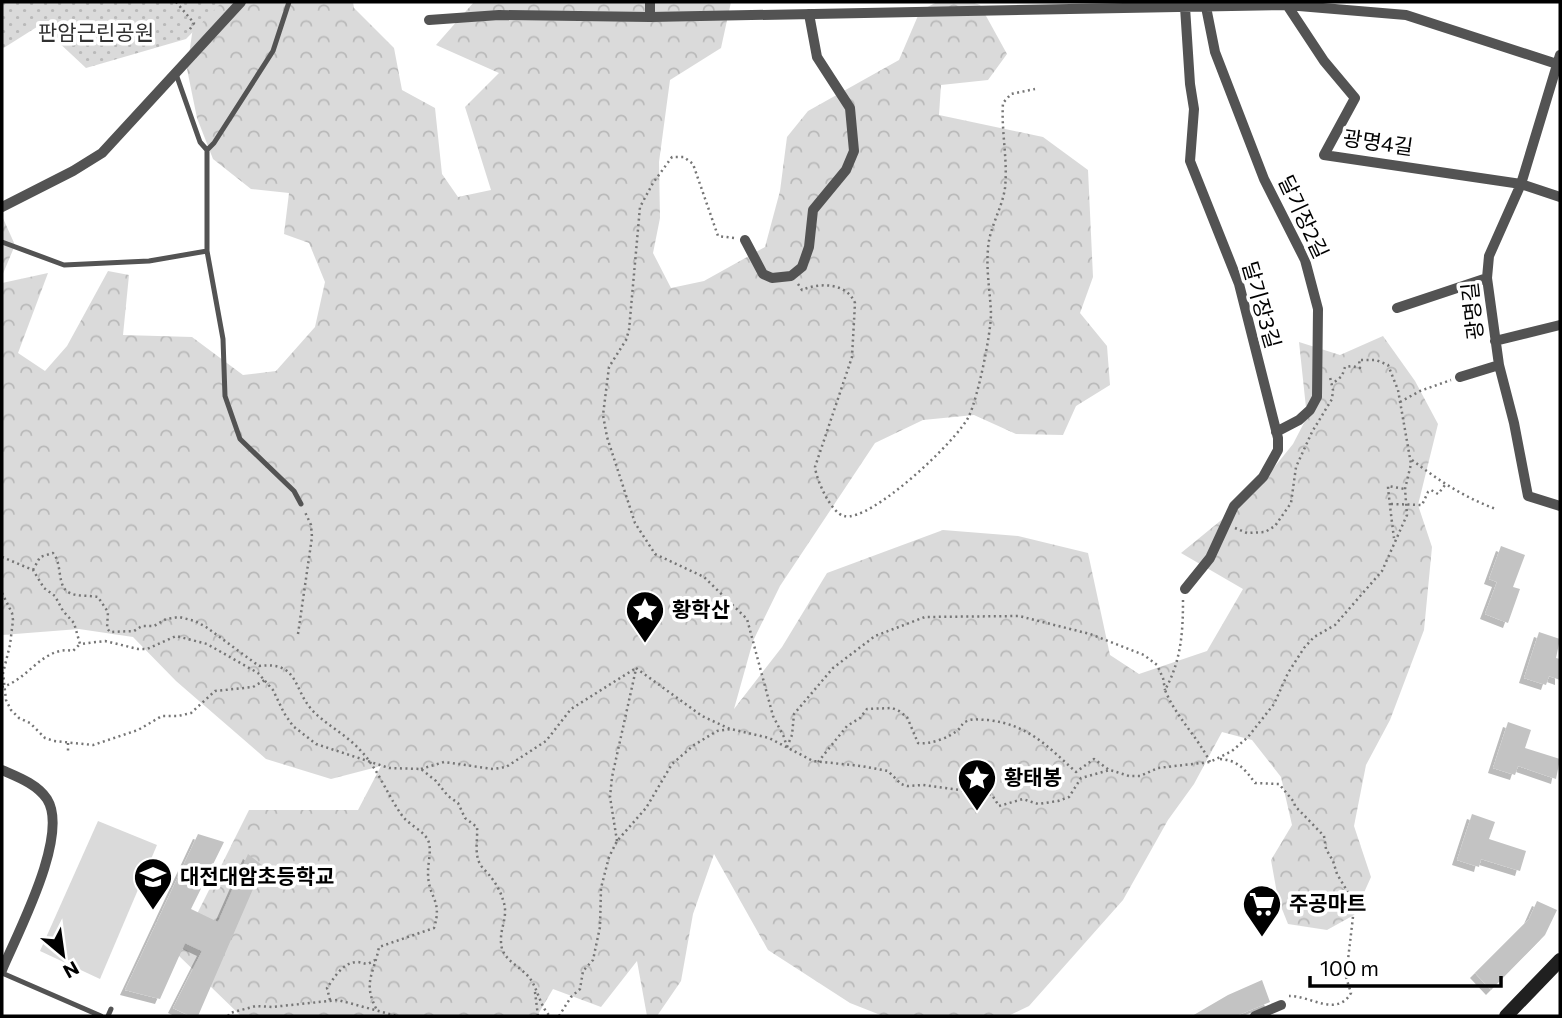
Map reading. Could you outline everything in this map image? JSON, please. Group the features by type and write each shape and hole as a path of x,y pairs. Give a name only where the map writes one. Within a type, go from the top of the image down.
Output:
{"main road":[{"path":"1506,1016 1560,960"}],"street":[{"path":"2,207 102,153 242,2"},
{"path":"499,2 499,15"},
{"path":"650,2 650,17"},
{"path":"790,2 790,14"},
{"path":"1406,2 1406,15"},
{"path":"429,20 499,15 650,17 809,14 946,7 1287,5 1406,15 1559,61"},
{"name":"광명4길","path":"1287,5 1324,61 1355,98 1324,155 1521,184 1560,197"},
{"name":"달기장3길","path":"1185,7 1194,109 1190,160 1239,284 1276,432 1278,450 1263,477 1234,506 1210,558 1185,589"},
{"name":"달기장2길","path":"1206,7 1214,52 1264,179 1305,260 1318,309 1317,397 1310,410 1299,420 1276,432"},
{"path":"745,240 763,274 772,278 791,276 802,267 809,247 813,209 846,170 854,151 850,107 817,57 809,14"},
{"name":"광명길","path":"1559,61 1521,184 1489,256 1487,278 1499,365 1514,423 1528,496 1560,506"},
{"path":"1397,308 1487,278"},
{"path":"1495,341 1560,325"},
{"path":"1460,377 1499,365"},
{"path":"2,770 38,790 48,800 53,826 44,872 2,971"},
{"path":"1255,1016 1281,1005"}],"lane":[{"path":"208,149 215,144 273,51 289,2"},
{"path":"176,74 200,142 208,149 207,251 223,339 225,397 240,439 294,491 301,503"},
{"path":"2,242 64,265 149,261 207,251"},
{"path":"2,971 101,1016"},
{"path":"108,1016 111,1009"}],"path":[{"path":"176,2 194,23 188,32"},
{"path":"791,276 803,290 816,285 828,285 851,295 855,303 852,357 815,467 819,482 836,510 843,516 855,516 872,508 916,476 970,416 990,325 988,247 1005,187 1003,103 1008,96 1035,89"},
{"path":"745,240 718,236 693,164 684,157 672,157 639,207 629,330 626,340 609,367 603,415 607,437 635,523 648,546 661,558 704,577 747,619 773,716 787,748"},
{"path":"818,762 847,726 860,718 867,709 892,708 907,717 918,743 925,744 947,736 970,720 985,720 1023,728 1057,753 1076,772 1094,760 1110,770 1129,776 1140,776 1158,768 1210,762 1248,737 1274,704 1304,648 1314,637 1335,625 1382,571 1407,515 1405,489 1411,460 1395,378 1388,365 1359,360 1360,368 1345,367 1342,376 1332,384"},
{"path":"1226,525 1258,534 1275,526 1282,517 1291,503 1296,467 1312,432 1332,399 1329,376"},
{"path":"1399,402 1420,391 1460,377"},
{"path":"1411,460 1445,485 1496,509"},
{"path":"1391,504 1422,505 1428,492 1431,490 1438,494 1445,485"},
{"path":"1394,539 1388,486 1405,489"},
{"path":"298,634 312,537 311,525 301,503"},
{"path":"33,570 40,558 53,553 60,564 64,589 68,593 97,597 108,612 107,628 110,632 134,631 142,626 154,626 166,619 179,617 206,627 259,666 271,664 285,671 293,677 312,710 359,748 370,761 402,817 425,835 430,844 429,885 439,910 434,928 379,947 377,959 369,974 369,995 377,1010"},
{"path":"2,557 33,570 44,588 55,596 74,623 80,644"},
{"path":"1165,690 1183,640 1182,601 1185,589"},
{"path":"2,593 13,620 3,673 6,700 11,710 45,738 93,745 138,730 162,716 191,713 215,691 253,687 265,680"},
{"path":"787,748 792,735 794,714 833,668 874,636 925,617 1019,615 1090,634 1144,655 1157,665 1172,706 1182,722 1195,735 1210,762"},
{"path":"3,687 54,653 62,649 73,651 80,644 105,640 147,649 176,636 184,637 216,649 258,673 293,726 326,749 389,768 421,769 444,762 493,769 506,767 546,741 571,709 636,668"},
{"path":"636,668 702,716 731,729 769,738 818,762 888,771 901,784 907,786 923,785 992,795 999,806 1023,799 1045,804 1069,797 1080,778 1110,770"},
{"path":"617,841 610,797 611,777 636,668"},
{"path":"559,1016 580,989 583,971 593,960 600,927 601,888 617,841 646,808 673,764 694,745 718,731 731,729"},
{"path":"68,743 68,751"},
{"path":"1218,759 1232,759 1255,783 1279,784 1295,806 1324,836 1326,849 1352,900 1354,908 1346,976 1351,993 1348,999 1324,1006 1304,997 1290,995 1281,1005"},
{"path":"421,769 458,803 465,818 477,827 476,843 480,865 492,878 503,898 506,914 501,945 514,966 526,974 550,1016"},
{"path":"979,794 979,801"},
{"path":"330,1000 327,988 336,974 357,962 368,964 377,959"},
{"path":"535,990 538,1016"},
{"path":"228,1016 230,1013 256,1006 272,1007 330,1000 348,1002 397,1016"}],"green space":[{"name":"판암근린공원","path":"2,2 222,2 186,39 86,68 40,25 2,49"},
{"path":"217,2 353,2 354,8 394,48 402,90 435,108 442,174 458,197 491,190 465,107 499,73 436,45 474,2 731,2 721,48 670,80 659,162 660,218 653,253 671,288 704,281 765,247 780,191 787,137 808,111 899,60 920,11 937,2 972,2 980,5 1007,54 988,80 941,85 939,115 1043,137 1088,170 1093,277 1080,313 1107,346 1110,385 1076,406 1063,435 1016,434 974,415 923,420 875,443 780,586 753,641 734,709 782,647 827,573 943,530 1018,536 1088,553 1110,655 1139,674 1207,651 1243,589 1181,553 1252,495 1293,444 1307,417 1299,342 1340,355 1383,336 1415,381 1438,424 1418,505 1432,547 1424,630 1390,720 1366,765 1354,826 1371,877 1354,915 1327,930 1288,924 1278,899 1271,860 1292,825 1281,777 1252,740 1222,732 1194,784 1168,820 1123,900 1029,1006 1008,1016 883,1016 850,1003 768,950 714,854 693,914 681,981 657,1016 647,1016 637,961 601,1007 553,989 537,1016 241,1016 177,954 249,810 358,810 381,766 331,779 266,759 176,681 133,637 79,629 2,635 2,283 48,273 18,353 45,371 67,346 108,271 129,275 123,335 192,337 243,375 276,371 315,327 325,282 309,243 284,234 289,193 251,189 213,159 197,118 187,69 193,27"},
{"path":"2,216 15,245 2,276"},
{"path":"98,821 157,845 100,979 40,951"}],"building":[{"path":"1501,546 1525,555 1513,587 1520,589 1508,623 1485,614 1497,582 1489,579"},
{"path":"1539,632 1560,639 1556,658 1560,659 1560,680 1549,676 1546,685 1524,678"},
{"path":"1508,722 1531,730 1525,748 1560,759 1556,779 1518,766 1515,775 1493,768"},
{"path":"1472,814 1495,822 1489,839 1526,851 1520,871 1481,859 1479,867 1457,860"},
{"path":"198,834 224,842 191,909 218,922 248,854 263,866 198,1016 190,1016 173,1008 202,951 185,943 160,999 125,990"},
{"path":"1537,901 1557,910 1545,935 1491,990 1475,973 1529,919"},
{"path":"1262,980 1270,1002 1236,1016 1192,1016 1228,995"}],"place":[{"name":"황학산","path":"645,644"},
{"name":"황태봉","path":"977,812"},
{"name":"대전대암초등학교","path":"153,911"},
{"name":"주공마트","path":"1262,938"}]}
